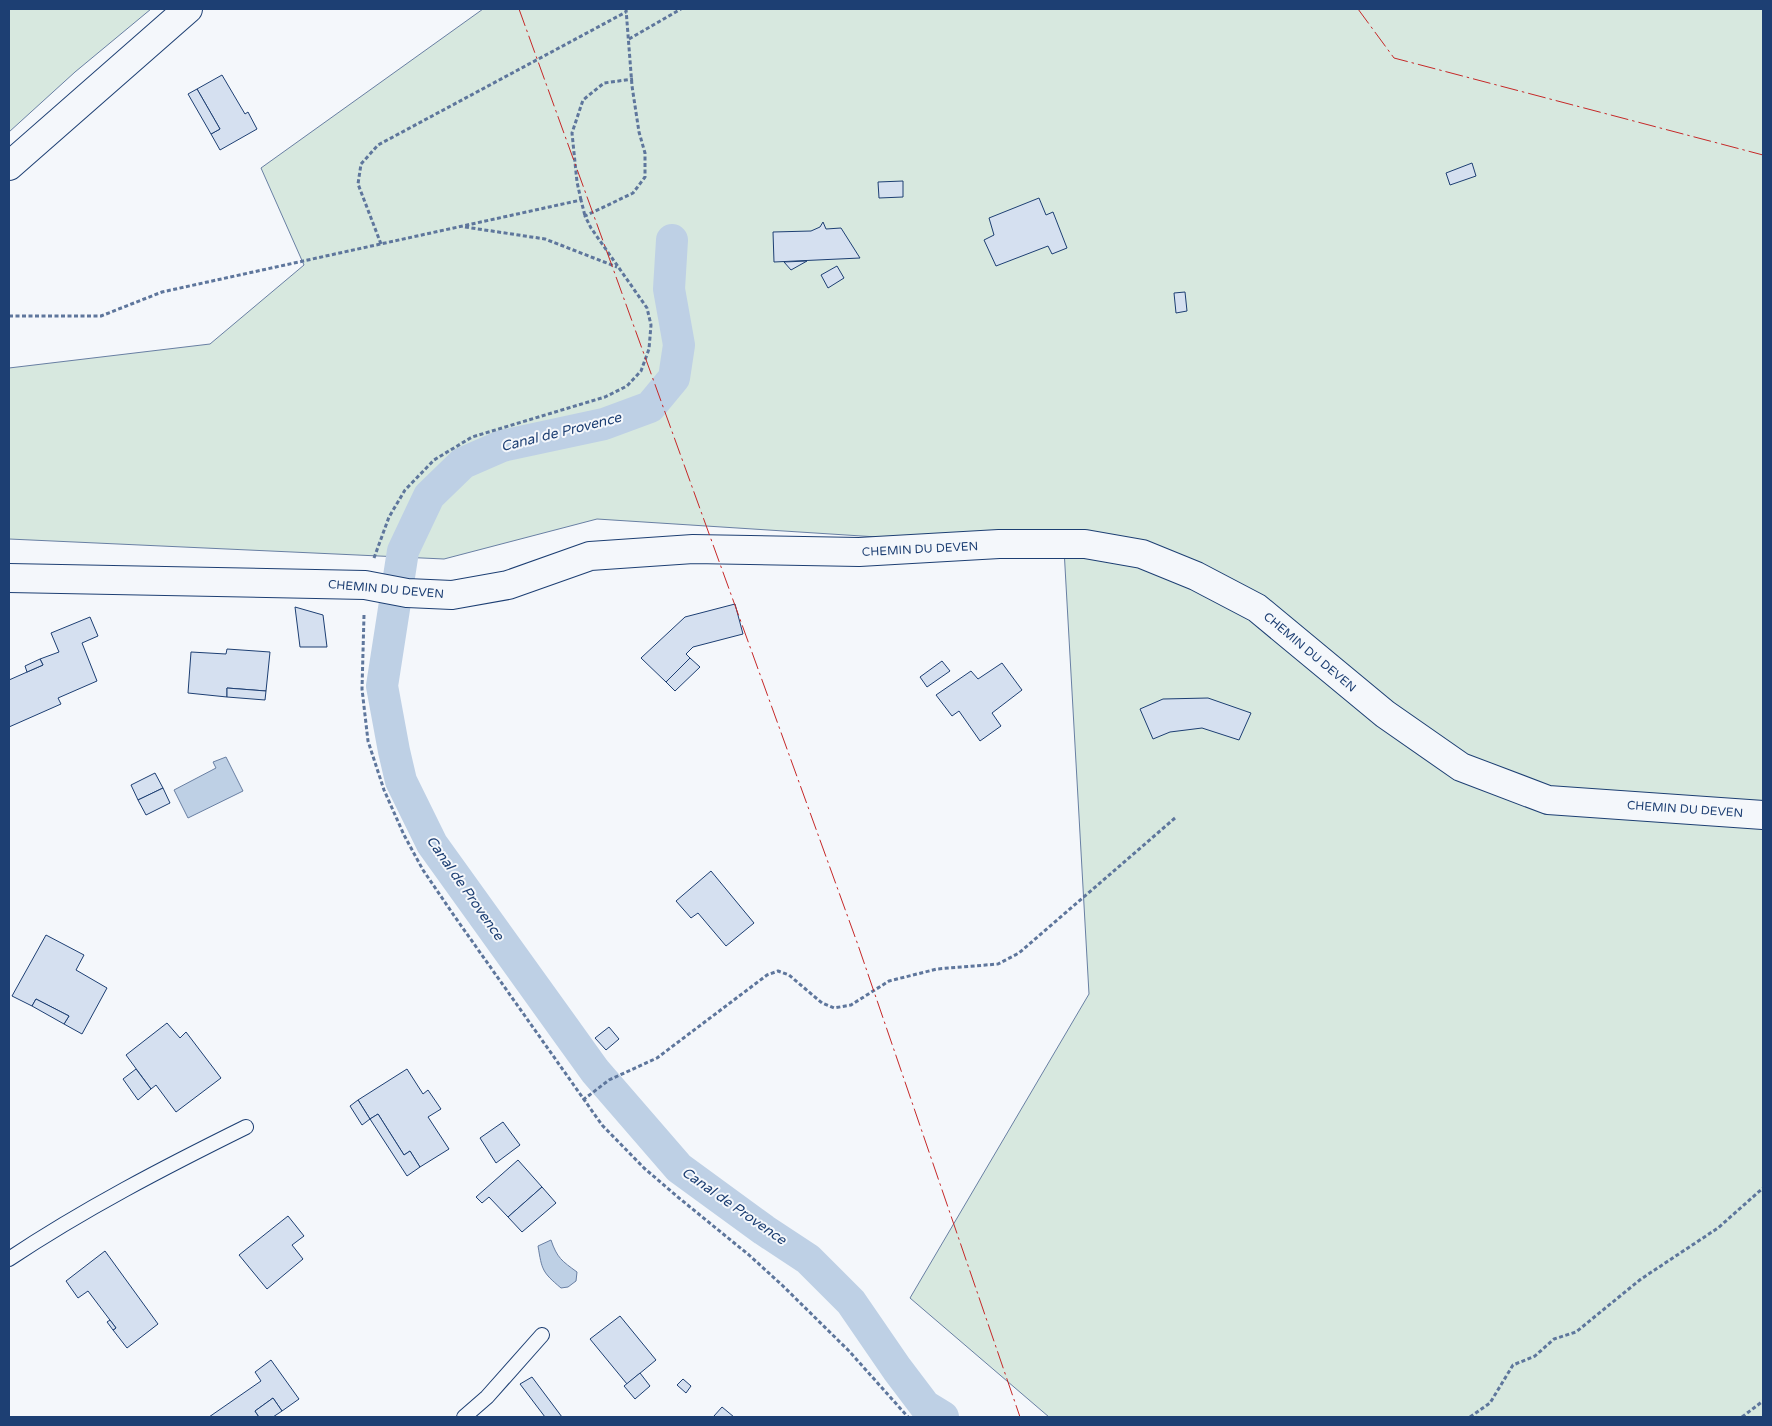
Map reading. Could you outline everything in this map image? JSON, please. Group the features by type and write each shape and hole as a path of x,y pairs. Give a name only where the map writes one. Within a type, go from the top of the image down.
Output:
{"street":[{"path":"9,166 188,9"},
{"name":"CHEMIN DU DEVEN","path":"9,578 373,586 407,593 452,595 508,585 590,556 609,554 693,548 859,552 999,544 1085,544 1142,554 1196,576 1257,608 1385,714 1461,767 1548,800 1763,814"}],"lane":[{"path":"9,1259 40,1238 173,1163 246,1127"},
{"path":"464,1417 488,1397 542,1335"}],"path":[{"path":"629,39 681,9"},
{"path":"381,244 358,184 361,164 378,145 626,10 633,78 632,86 645,153 645,177 632,193 585,216"},
{"path":"633,78 604,83 583,100 572,133 577,182 585,216 591,228 647,308 651,325 649,349 641,371 627,386 606,397 472,437 434,460 406,490 389,517 381,536 373,586 362,689 368,741 384,790 404,835 424,870 602,1125 644,1168 749,1254 809,1310 849,1350 908,1417"},
{"path":"9,316 101,316 162,292 581,200"},
{"path":"460,227 545,239 618,267"},
{"path":"583,1100 609,1080 657,1058 767,975 778,971 789,975 822,1003 834,1008 851,1005 889,981 937,969 998,964 1019,953 1174,818"},
{"path":"1470,1417 1490,1403 1513,1365 1535,1356 1554,1339 1576,1332 1641,1279 1718,1228 1763,1188"},
{"path":"1742,1417 1763,1401"}],"shaded area":[{"path":"9,9 151,9 75,72 9,132"},
{"path":"483,9 1763,9 1763,1417 1049,1417 910,1298 1089,994 1064,549 597,519 444,559 9,539 9,368 210,344 304,265 261,168"}],"water":[{"path":"226,757 243,791 188,818 174,790 216,768 213,762"},
{"path":"551,1240 555,1251 561,1259 577,1272 576,1281 568,1287 561,1288 546,1274 542,1266 538,1246"}],"building":[{"path":"222,75 245,114 248,112 257,129 220,150 211,134 220,129 197,89"},
{"path":"197,89 220,129 211,134 188,94"},
{"path":"1472,163 1476,176 1450,185 1446,173"},
{"path":"903,181 903,197 879,198 878,182"},
{"path":"1039,198 1046,215 1053,212 1067,248 1052,254 1048,246 996,266 984,240 994,235 989,218"},
{"path":"823,222 826,229 841,228 860,258 774,262 773,232 811,231 820,227"},
{"path":"807,261 791,270 784,262"},
{"path":"837,266 844,278 828,288 821,275"},
{"path":"1185,292 1187,311 1176,313 1174,293"},
{"path":"735,604 743,634 693,647 686,654 690,658 666,682 641,658 685,617"},
{"path":"295,607 323,615 327,647 300,647"},
{"path":"90,617 98,636 82,643 97,681 58,698 61,704 9,727 9,680 43,665 40,659 59,652 51,633"},
{"path":"227,649 270,652 266,691 227,688 227,697 188,693 191,652 226,654"},
{"path":"690,658 700,667 675,691 666,682"},
{"path":"40,659 43,665 27,672 25,666"},
{"path":"942,661 950,671 927,687 920,677"},
{"path":"1002,663 1022,690 992,713 1001,726 980,741 959,711 952,716 936,695 971,671 978,679"},
{"path":"227,688 266,691 265,700 227,697"},
{"path":"1208,698 1251,713 1239,740 1202,728 1170,732 1153,739 1140,709 1163,699"},
{"path":"155,773 163,788 138,800 131,785"},
{"path":"163,788 170,803 146,815 138,800"},
{"path":"711,871 754,923 726,946 698,913 691,918 676,901"},
{"path":"46,935 84,955 76,970 107,988 82,1034 64,1024 69,1016 36,999 32,1006 12,996"},
{"path":"36,999 69,1016 64,1024 32,1006"},
{"path":"167,1023 180,1038 186,1032 221,1078 176,1112 156,1085 151,1089 126,1055"},
{"path":"609,1027 619,1039 606,1050 595,1038"},
{"path":"136,1069 151,1089 138,1100 123,1079"},
{"path":"407,1069 423,1094 428,1090 441,1109 428,1117 449,1149 420,1167 410,1151 404,1155 378,1114 370,1119 358,1100"},
{"path":"358,1100 370,1119 362,1125 350,1106"},
{"path":"378,1114 404,1155 410,1151 420,1167 407,1176 370,1119"},
{"path":"503,1122 520,1145 496,1163 480,1138"},
{"path":"518,1160 542,1187 508,1217 489,1197 482,1203 476,1197"},
{"path":"542,1187 556,1203 522,1232 508,1217"},
{"path":"288,1216 304,1236 292,1245 303,1259 267,1289 239,1255"},
{"path":"105,1251 158,1324 127,1348 113,1330 116,1328 88,1291 78,1298 66,1281"},
{"path":"620,1316 656,1360 627,1384 590,1339"},
{"path":"110,1320 116,1328 113,1330 107,1322"},
{"path":"271,1360 299,1399 282,1411 273,1398 255,1411 259,1417 209,1417 261,1381 255,1372"},
{"path":"640,1373 650,1386 635,1399 624,1386"},
{"path":"532,1377 562,1417 545,1417 520,1384"},
{"path":"683,1379 691,1386 686,1393 677,1385"},
{"path":"273,1398 282,1411 273,1417 259,1417 255,1411"},
{"path":"722,1407 734,1417 714,1416"}],"waterway":[{"name":"Canal de Provence","path":"672,240 669,289 679,345 674,378 650,407 604,424 502,446 463,463 429,496 403,551 382,686 394,751 401,781 432,844 595,1071 679,1168 764,1230 808,1259 851,1302 925,1406 943,1417"}],"power":[{"path":"519,9 858,945 1020,1417"},
{"path":"1358,9 1394,58 1763,155"}]}
